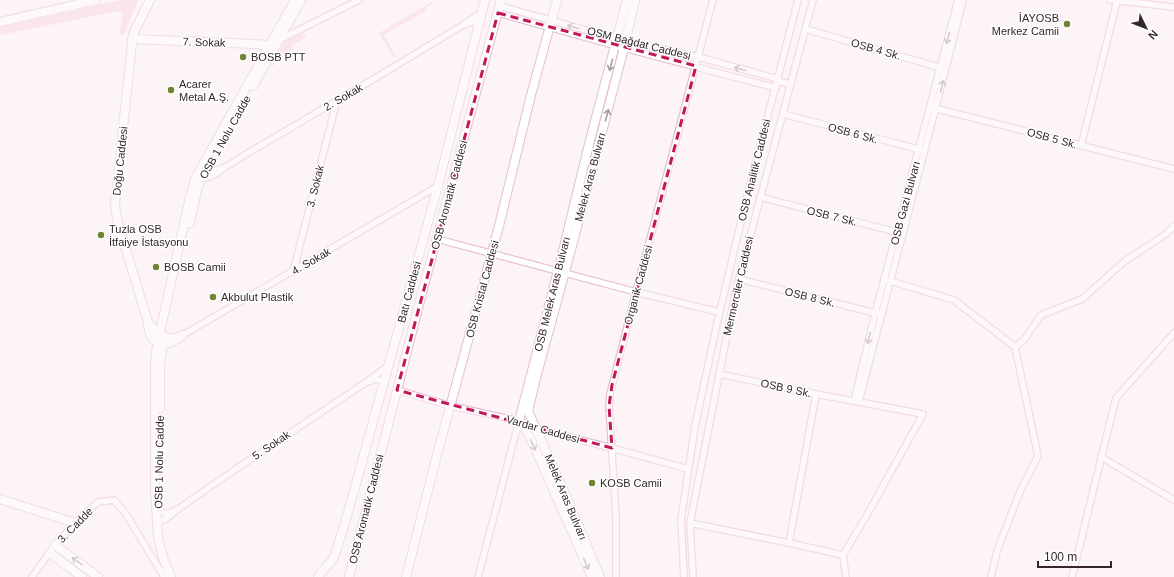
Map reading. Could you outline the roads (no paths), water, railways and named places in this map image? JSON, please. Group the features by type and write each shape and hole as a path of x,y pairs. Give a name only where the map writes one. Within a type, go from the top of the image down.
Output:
{"street":[{"path":"0,22 96,0"},
{"name":"Doğu Caddesi","path":"150,0 132,39 116,209 120,230 148,322 161,339"},
{"name":"OSB 1 Nolu Cadde","path":"200,175 206,168 295,0"},
{"name":"OSB 1 Nolu Cadde","path":"157,522 155,490 155,358 161,339 190,197 200,175 274,42 285,28 301,0"},
{"path":"274,42 359,0"},
{"name":"Batı Caddesi","path":"318,577 333,560 335,555 438,186 485,0"},
{"name":"OSB Kristal Caddesi","path":"406,577 557,0"},
{"name":"OSB Melek Aras Bulvarı","path":"519,422 561,273 589,144 621,44 628,0"},
{"path":"621,44 636,0"},
{"name":"Organik Caddesi","path":"616,577 616,516 609,406 610,394 713,0"},
{"name":"OSB Analitik Caddesi","path":"684,577 681,520 695,426 719,312 748,192 798,0"},
{"name":"Mermerciler Caddesi","path":"693,577 690,523 719,374 739,279 813,0"},
{"name":"OSB Gazi Bulvarı","path":"933,108 940,67 958,0"},
{"name":"OSB Gazi Bulvarı","path":"856,401 933,108 946,69 964,0"},
{"path":"1110,0 1174,7"},
{"path":"1081,146 1117,1"},
{"name":"OSM Bağdat Caddesi","path":"500,6 551,24 776,88"},
{"name":"OSB Aromatik Caddesi","path":"349,577 397,390 500,6"},
{"name":"2. Sokak","path":"200,175 208,178 215,174 463,25 482,12"},
{"name":"2. Sokak","path":"463,25 473,22 479,23"},
{"path":"285,28 296,31"},
{"name":"OSB 4 Sk.","path":"805,29 946,69"},
{"name":"7. Sokak","path":"132,39 274,42"},
{"name":"OSM Bağdat Caddesi","path":"621,44 698,58 791,84"},
{"name":"3. Sokak","path":"293,272 337,100"},
{"name":"OSB 5 Sk.","path":"933,108 1174,170"},
{"name":"OSB 6 Sk.","path":"783,114 922,150"},
{"path":"206,168 213,171 224,168"},
{"name":"4. Sokak","path":"183,335 438,186"},
{"name":"OSB 7 Sk.","path":"760,198 900,233"},
{"path":"1015,347 1024,340 1041,315 1082,299 1125,261 1166,234 1174,226"},
{"path":"437,240 561,273 719,312"},
{"name":"Melek Aras Bulvarı","path":"561,273 528,411 537,429 579,536 600,577"},
{"name":"OSB 8 Sk.","path":"739,279 878,314"},
{"path":"888,281 954,300 1015,347 1038,456 1021,489 996,551 991,577"},
{"path":"1072,577 1116,398 1174,333"},
{"path":"161,339 174,342 183,335"},
{"name":"OSB 1 Nolu Cadde","path":"157,522 160,510 161,339"},
{"name":"5. Sokak","path":"157,522 164,520 329,405 365,383 388,366"},
{"name":"OSB 9 Sk.","path":"719,374 856,401"},
{"name":"5. Sokak","path":"365,383 376,379 384,382"},
{"name":"Vardar Caddesi","path":"397,390 451,406 519,422 537,429 688,469"},
{"path":"789,543 816,394"},
{"path":"846,577 843,555 867,515 922,414 856,401"},
{"path":"519,422 530,437 579,536 592,577"},
{"path":"478,577 519,422"},
{"path":"1101,458 1174,500"},
{"path":"0,500 75,523"},
{"name":"3. Cadde","path":"32,577 55,545 81,517 98,502 114,500 126,514 164,577"},
{"name":"5. Sokak","path":"160,510 163,514 166,514 178,509"},
{"path":"157,522 160,548 171,577"},
{"path":"690,523 843,555"},
{"path":"55,545 98,577"},
{"path":"50,553 82,577"}],"place":[{"name":"İAYOSB Merkez Camii","path":"1067,24"},
{"name":"BOSB PTT","path":"243,57"},
{"name":"Acarer Metal A.Ş.","path":"171,90"},
{"name":"Tuzla OSB İtfaiye İstasyonu","path":"101,235"},
{"name":"BOSB Camii","path":"156,267"},
{"name":"Akbulut Plastik","path":"213,297"},
{"name":"KOSB Camii","path":"592,483"}]}
